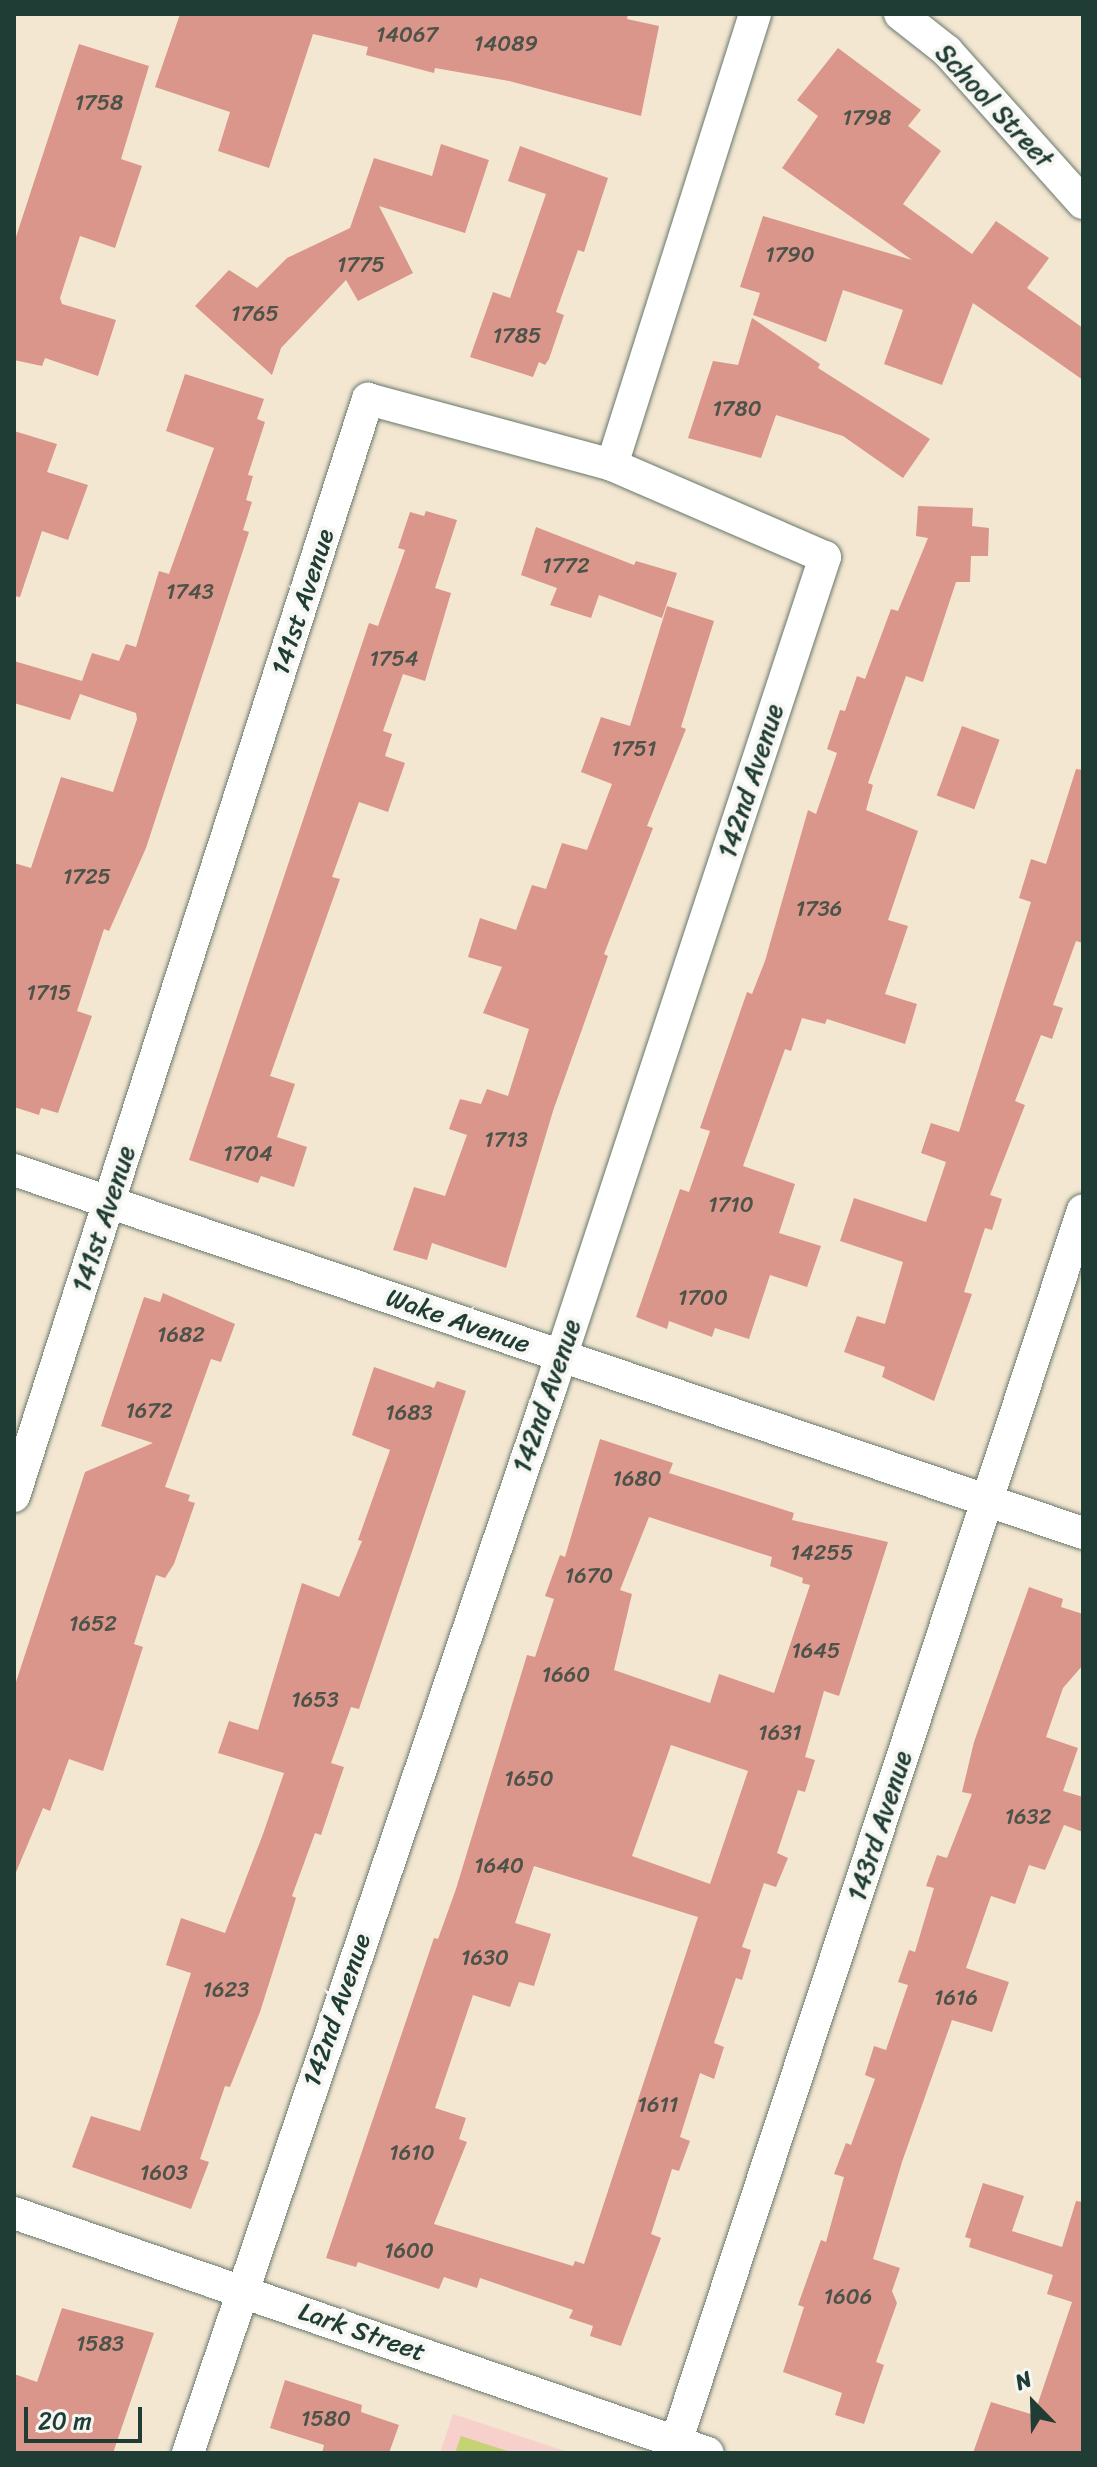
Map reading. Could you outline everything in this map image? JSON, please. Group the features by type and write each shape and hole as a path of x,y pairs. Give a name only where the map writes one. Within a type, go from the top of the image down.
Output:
{"street":[{"path":"612,465 755,14"},
{"name":"School Street","path":"900,14 947,51 1083,203"},
{"name":"141st Avenue","path":"14,1496 368,399 612,465"},
{"name":"142nd Avenue","path":"188,2453 561,1356 825,557 612,465"},
{"name":"Wake Avenue","path":"14,1170 1083,1533"},
{"name":"143rd Avenue","path":"676,2442 1083,1210"},
{"name":"Lark Street","path":"14,2213 708,2453"}],"shaded area":[{"path":"453,2414 571,2453 440,2453"}],"green space":[{"path":"461,2436 514,2453 455,2453"}],"building":[{"path":"180,14 628,14 627,19 659,26 641,116 509,81 435,68 434,73 366,55 368,47 313,34 269,168 218,151 230,112 155,87"},
{"path":"79,44 149,66 121,159 142,166 115,248 80,236 60,298 62,304 116,320 98,376 45,358 42,366 14,360 14,243"},
{"path":"838,48 921,110 908,126 941,151 903,204 972,254 996,221 1049,258 1027,288 1083,328 1083,380 973,303 942,385 884,364 903,310 843,290 826,342 753,315 760,293 740,287 763,216 912,260 782,168 818,116 797,100"},
{"path":"441,144 489,160 465,233 379,206 413,273 358,301 346,280 281,348 272,375 195,306 229,270 257,288 287,258 350,228 374,158 432,176"},
{"path":"520,146 608,178 584,252 578,250 556,312 564,315 549,359 545,365 539,362 533,377 470,357 493,292 510,298 546,194 508,181"},
{"path":"752,318 820,364 818,368 930,439 903,478 843,436 776,415 761,458 688,438 713,361 738,365"},
{"path":"185,374 264,399 257,419 265,422 248,475 253,476 246,500 252,502 243,530 249,532 146,848 109,931 104,929 77,1011 92,1016 58,1113 41,1108 39,1115 14,1107 14,863 31,868 61,777 113,792 137,719 136,713 80,694 70,720 14,703 14,661 82,681 92,653 119,661 126,644 136,647 159,571 169,574 214,448 166,431"},
{"path":"14,431 57,444 47,472 88,485 68,540 42,531 20,597 14,596"},
{"path":"918,506 973,508 972,526 989,528 988,556 971,556 970,582 956,582 923,682 906,676 868,783 873,785 866,810 918,831 888,920 908,926 885,994 917,1004 905,1044 827,1019 825,1024 802,1018 791,1051 785,1049 743,1166 795,1184 779,1233 821,1246 807,1287 770,1275 749,1339 715,1328 712,1337 669,1321 667,1329 636,1317 680,1189 689,1192 710,1131 700,1128 747,992 752,994 765,961 808,810 816,814 837,753 827,749 840,710 845,711 857,676 865,679 891,609 898,611 928,538 916,536"},
{"path":"426,511 457,520 435,588 451,593 425,681 403,674 383,731 392,734 385,756 405,763 388,812 359,802 332,877 340,879 270,1076 295,1084 277,1137 307,1147 294,1187 261,1176 258,1183 189,1160 369,623 378,626 405,550 398,548 410,512 424,516"},
{"path":"536,527 634,565 636,561 677,573 662,618 599,595 591,618 550,605 557,588 521,575"},
{"path":"667,606 714,621 681,727 686,729 647,826 653,828 604,954 608,956 553,1111 506,1268 432,1243 427,1260 393,1250 414,1187 445,1196 467,1135 449,1129 460,1099 481,1104 487,1089 508,1096 529,1029 483,1013 502,967 468,957 480,918 516,930 532,885 546,889 562,843 587,850 612,784 581,772 601,717 630,726"},
{"path":"962,726 1000,740 974,809 937,796"},
{"path":"1076,769 1083,770 1083,943 1076,941 1053,1005 1063,1008 1052,1039 1041,1035 1015,1101 1025,1105 990,1195 1002,1199 992,1230 985,1228 964,1292 972,1294 934,1401 882,1377 885,1367 844,1352 857,1316 885,1324 903,1262 840,1241 854,1198 926,1222 946,1162 921,1153 931,1123 959,1132 1031,902 1019,898 1031,859 1046,864"},
{"path":"163,1293 235,1324 221,1362 211,1359 165,1487 190,1495 188,1501 195,1503 174,1564 165,1578 156,1575 134,1644 143,1647 103,1771 69,1759 50,1811 43,1808 14,1877 14,1688 85,1472 153,1443 101,1426 144,1297 160,1302"},
{"path":"374,1367 434,1388 437,1381 466,1391 359,1709 351,1707 331,1763 344,1767 321,1835 315,1833 292,1896 296,1898 260,2012 230,2087 225,2086 200,2159 209,2162 191,2209 72,2167 91,2116 140,2131 191,1973 166,1965 181,1918 225,1933 263,1834 284,1773 218,1753 229,1721 258,1730 302,1583 339,1597 362,1541 358,1540 390,1450 352,1435"},
{"path":"600,1439 673,1463 669,1473 794,1513 792,1520 888,1542 839,1696 824,1691 805,1757 815,1760 805,1792 798,1790 777,1853 788,1858 776,1887 764,1883 742,1947 751,1950 742,1980 736,1978 714,2043 724,2047 714,2079 700,2073 680,2137 690,2141 679,2171 672,2169 651,2234 661,2238 621,2346 590,2336 593,2326 569,2318 573,2310 480,2278 477,2288 444,2277 439,2289 358,2262 356,2267 326,2258 434,1938 438,1939 456,1889 527,1655 535,1657 554,1599 545,1596 560,1555 565,1557","holes":["649,1517 772,1557 770,1566 803,1578 802,1583 810,1585 774,1693 719,1674 710,1703 614,1670 632,1594 620,1590","671,1745 748,1771 710,1884 632,1856","534,1866 698,1917 584,2264 575,2261 573,2266 434,2224 467,2142 459,2139 466,2118 435,2108 473,1995 510,2007 519,1982 534,1986 551,1934 515,1923"]},
{"path":"1029,1587 1063,1599 1061,1607 1083,1614 1083,1665 1063,1688 1046,1737 1078,1748 1063,1791 1083,1797 1083,1832 1064,1825 1045,1870 1029,1865 1015,1904 991,1896 966,1968 1009,1982 992,2032 952,2020 902,2162 873,2259 900,2268 892,2291 897,2303 876,2362 884,2365 864,2424 835,2415 842,2393 783,2372 804,2307 798,2305 821,2240 826,2242 844,2177 834,2174 846,2143 851,2145 875,2079 865,2075 874,2046 886,2050 908,1985 898,1982 909,1950 915,1952 934,1888 926,1886 937,1855 947,1858 972,1794 962,1792 974,1742"},
{"path":"983,2183 1024,2196 1012,2231 1062,2247 1076,2201 1083,2202 1083,2453 973,2453 991,2402 1034,2415 1072,2302 1047,2294 1053,2275 969,2247 971,2239 965,2237"},
{"path":"62,2308 154,2333 113,2453 14,2453 14,2374 37,2382"},
{"path":"285,2380 362,2405 361,2412 399,2425 389,2453 322,2453 324,2445 270,2428"}]}
